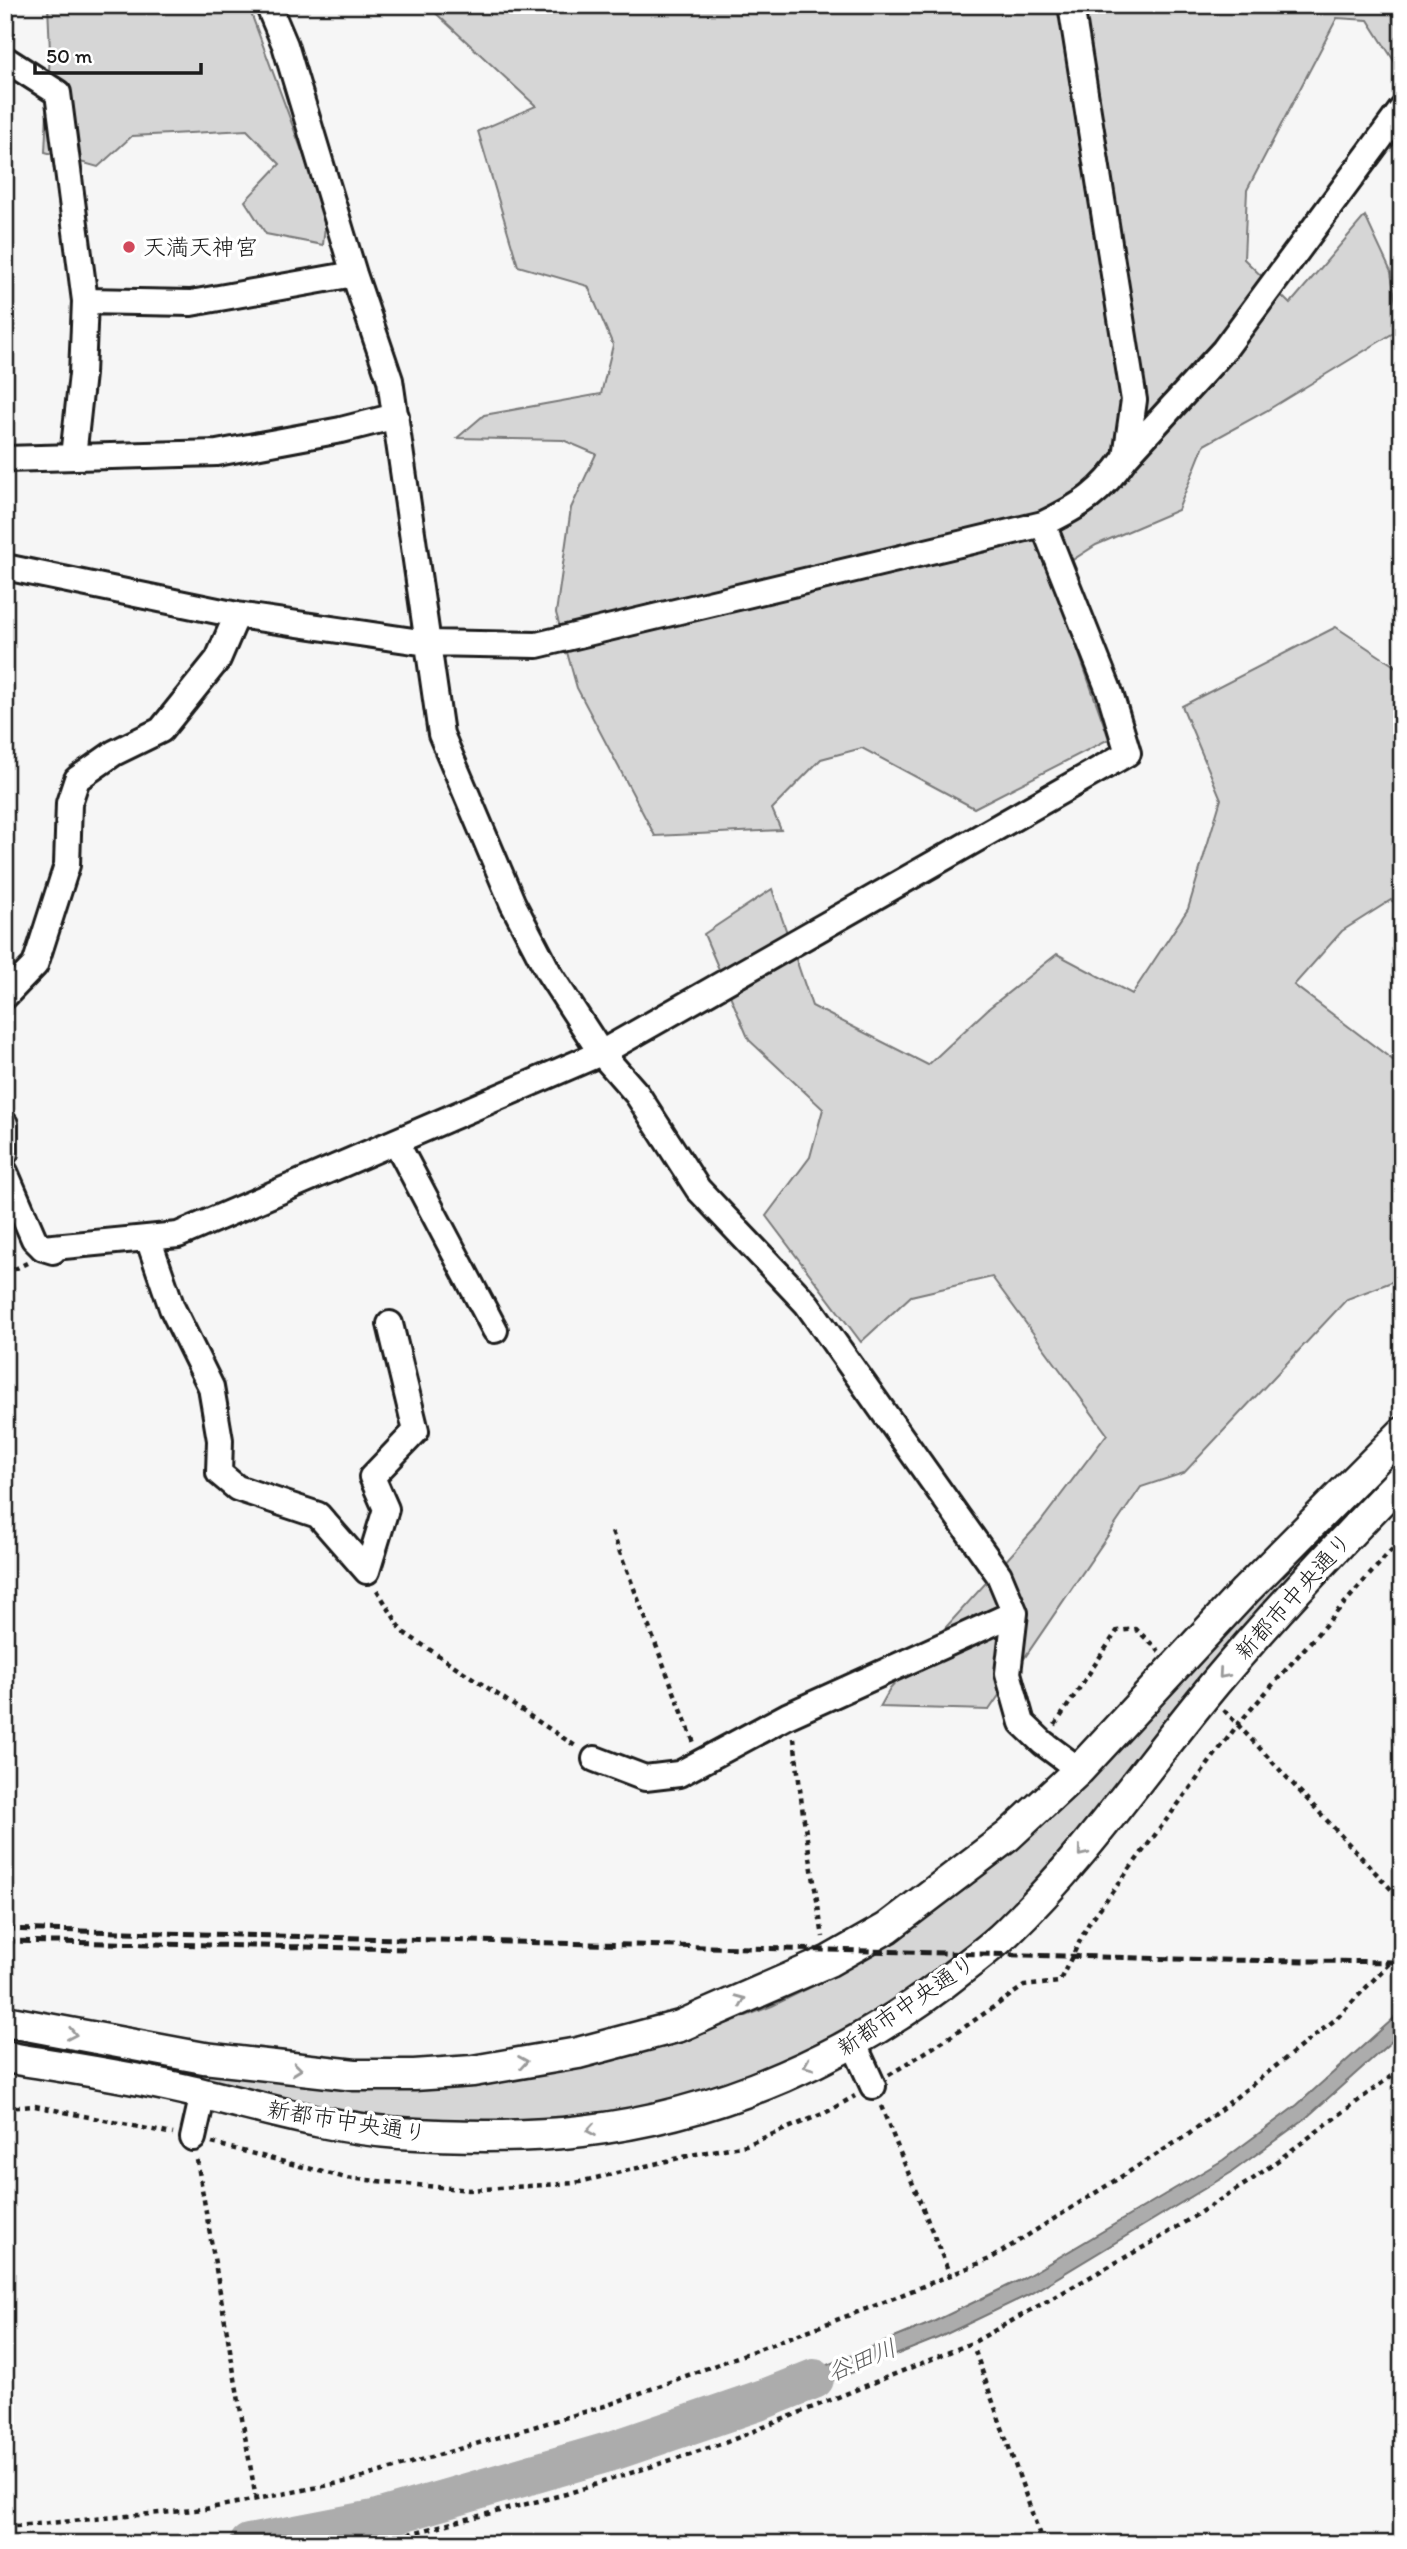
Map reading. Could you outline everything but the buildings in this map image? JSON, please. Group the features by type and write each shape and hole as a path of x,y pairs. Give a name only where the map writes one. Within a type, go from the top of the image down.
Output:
{"main road":[{"name":"新都市中央通り","path":"5,2021 204,2058 355,2075 473,2071 578,2053 680,2026 830,1961 887,1928 1008,1836 1079,1770 1245,1591 1402,1433"},
{"name":"新都市中央通り","path":"5,2057 203,2094 299,2116 393,2132 489,2138 586,2131 672,2114 747,2091 824,2059 853,2042 936,1990 1013,1926 1066,1871 1214,1684 1306,1578 1402,1479"}],"street":[{"path":"268,5 285,45 354,274 390,380 441,734 513,904 549,973 601,1053 637,1094 698,1189 807,1304 999,1575 1015,1613 1008,1673 1022,1723 1079,1770"},
{"path":"1071,5 1134,400 1126,457"},
{"path":"5,59 58,93 85,301 82,374 73,457"},
{"path":"5,567 237,615 427,643 537,645 1043,524 1081,505 1113,476 1126,457 1224,350 1402,109"},
{"path":"85,301 191,303 354,274"},
{"path":"8,467 73,457 217,453 341,430 396,415"},
{"path":"5,1172 34,1239 48,1249 178,1234 601,1053 1128,753 1110,693 1043,524"},
{"path":"5,996 35,965 67,865 69,803 77,779 114,753 161,730 218,659 237,615"},
{"path":"5,1124 5,1153"},
{"path":"396,1142 495,1330"},
{"path":"148,1238 172,1308 211,1387 220,1440 219,1473 237,1488 318,1515 367,1571"},
{"path":"367,1571 386,1509 373,1478 416,1431 390,1324"},
{"path":"595,1759 645,1778 679,1774 787,1716 1015,1613"},
{"path":"853,2042 873,2086"},
{"path":"193,2138 203,2094"}],"path":[{"path":"612,1532 702,1762"},
{"path":"367,1571 403,1632 595,1759"},
{"path":"1043,1743 1117,1632 1136,1629 1162,1654"},
{"path":"1223,1709 1402,1902"},
{"path":"787,1716 792,1726 821,1930 830,1961"},
{"path":"5,2527 205,2509 350,2481 608,2405 990,2259 1189,2134 1336,2019 1402,1950"},
{"path":"369,2544 566,2494 727,2442 974,2342 1158,2239 1253,2179 1402,2068"},
{"path":"873,2086 950,2275"},
{"path":"193,2138 256,2499"},
{"path":"975,2351 1044,2544"}],"shaded area":[{"path":"48,5 248,5 326,216 323,245 266,234 245,201 280,164 247,130 132,136 98,167 45,152 50,51"},
{"path":"427,5 1402,5 1402,133 1398,67 1368,20 1337,18 1247,190 1244,259 1290,304 1365,216 1391,272 1400,329 1266,411 1204,445 1178,510 1096,545 1051,574 1109,739 974,808 862,748 821,759 772,809 781,830 655,836 577,688 556,613 571,508 596,454 563,440 457,438 484,415 601,394 613,345 588,286 518,266 478,131 536,106"},
{"path":"1336,627 1402,671 1402,909 1391,900 1342,931 1294,985 1402,1067 1402,1278 1347,1299 1184,1473 1141,1487 989,1710 880,1707 890,1689 1039,1524 1107,1434 992,1277 911,1296 861,1342 766,1216 810,1157 823,1109 749,1040 704,934 772,889 812,1006 928,1065 989,1008 1057,954 1132,994 1188,909 1221,799 1182,706"},
{"path":"1402,1451 1402,1457 1250,1621 1056,1862 1005,1918 878,2014 797,2057 695,2096 627,2111 545,2122 461,2125 391,2119 314,2107 5,2044 5,2032 449,2087 530,2077 611,2061 677,2043 772,2006 817,1984 926,1918 1029,1835"}],"water":[{"path":"1402,2011 1402,2032 1306,2118 1232,2172 1030,2294 938,2338 766,2407 762,2392 931,2323 1022,2279 1223,2160 1297,2105"}],"waterway":[{"name":"谷田川","path":"249,2544 374,2520 612,2451 814,2379"}],"railway":[{"path":"5,1929 1218,1960 1402,1962"},
{"path":"5,1941 408,1949"}],"place":[{"name":"天満天神宮","path":"129,247"}]}
